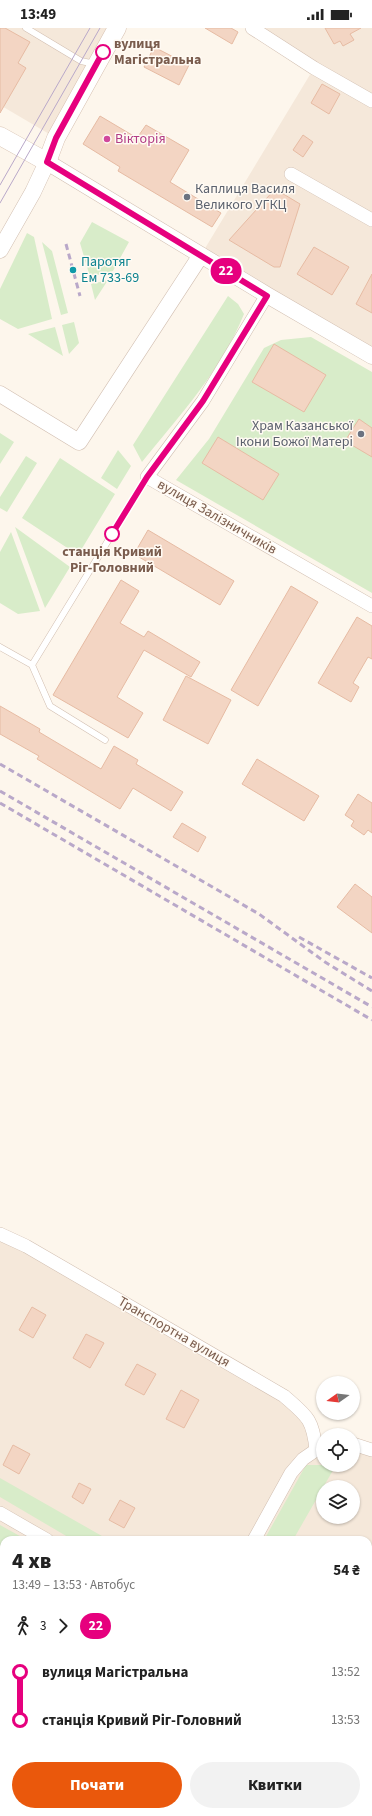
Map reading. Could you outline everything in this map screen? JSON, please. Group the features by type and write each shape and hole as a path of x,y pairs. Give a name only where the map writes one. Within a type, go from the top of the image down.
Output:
{"main road":[{"path":"0,136 47,162 56,138 117,28"}],"street":[{"path":"252,28 314,68 372,100"},
{"path":"0,250 33,192 47,162 267,296 372,356"},
{"path":"291,174 372,220"},
{"path":"0,394 79,442 201,255"},
{"name":"вулиця Залізничників","path":"267,296 203,401 147,477 372,606"},
{"name":"Транспортна вулиця","path":"0,1234 26,1246 284,1396 306,1415 316,1438"},
{"path":"360,1446 372,1450"},
{"path":"256,1536 291,1473 303,1459 316,1451"},
{"path":"0,1513 40,1536"}],"lane":[{"path":"26,28 81,61 96,65"},
{"path":"32,665 147,477"},
{"path":"0,647 32,665 50,706 105,740"}],"shaded area":[{"path":"0,28 117,28 56,138 0,105"},
{"path":"252,28 372,28 372,356 201,255 314,68"},
{"path":"0,1234 284,1396 316,1439 316,1472 360,1472 360,1446 372,1450 372,1536 0,1536"}],"green space":[{"path":"92,222 129,242 113,271 90,277 80,243"},
{"path":"27,233 34,237 52,319 18,329 0,319 0,289"},
{"path":"42,242 52,251 68,313 61,315"},
{"path":"108,280 95,300 91,284"},
{"path":"228,296 238,304 244,314 235,335 224,355 199,392 142,462 133,445"},
{"path":"74,322 79,343 69,354 62,325"},
{"path":"55,327 63,356 28,334"},
{"path":"311,337 372,372 372,593 176,480 209,439 264,348 281,340"},
{"path":"0,433 14,442 0,464"},
{"path":"118,450 131,466 117,489 101,478"},
{"path":"26,456 37,463 7,512 0,508 0,497"},
{"path":"60,458 115,494 78,555 22,518"},
{"path":"15,527 70,567 45,608"},
{"path":"11,532 40,611 18,614 0,603 0,552"},
{"path":"306,1465 316,1465 316,1472 332,1472 327,1480 316,1480 316,1500 295,1536 266,1536"},
{"path":"0,1478 102,1536 66,1536 0,1497"},
{"path":"0,1525 20,1536 0,1536"}],"building":[{"path":"0,28 5,28 30,42 18,63 26,68 0,113"},
{"path":"205,28 231,28 238,32 232,44"},
{"path":"325,28 361,28 350,34 354,40 343,46 340,41 334,44"},
{"path":"154,47 189,65 179,85 144,67"},
{"path":"322,84 340,94 329,114 311,103"},
{"path":"100,116 137,138 146,125 189,150 170,182 221,213 212,227 118,171 120,167 83,144"},
{"path":"303,135 313,142 303,157 293,150"},
{"path":"275,189 300,204 280,267 274,267 229,240"},
{"path":"314,247 349,267 332,295 297,274"},
{"path":"372,274 372,313 356,304"},
{"path":"274,344 326,375 304,412 252,382"},
{"name":"Храм Казанської Ікони Божої Матері","path":"359,419 372,428 372,457 345,441"},
{"path":"218,437 279,474 263,500 202,463"},
{"path":"148,530 234,581 220,605 134,554"},
{"path":"121,580 139,591 120,623 144,637 148,631 200,662 191,677 144,650 117,697 143,713 128,738 53,695"},
{"path":"291,586 318,602 258,706 231,690"},
{"path":"357,617 372,626 372,659 368,657 353,683 359,687 351,702 318,683"},
{"path":"186,676 231,700 208,744 163,720"},
{"path":"0,706 40,729 39,732 101,769 114,746 138,760 136,764 183,792 171,811 133,788 120,809 37,759 39,756 0,734"},
{"path":"257,759 319,796 304,821 242,784"},
{"path":"358,794 372,803 372,833 368,830 364,835 351,826 354,821 345,815"},
{"path":"182,823 206,837 198,852 173,837"},
{"path":"355,884 372,897 372,933 337,907"},
{"path":"32,1307 46,1315 33,1338 19,1330"},
{"path":"86,1334 104,1343 90,1368 73,1358"},
{"path":"137,1364 156,1374 144,1395 125,1385"},
{"path":"181,1390 199,1400 184,1428 166,1419"},
{"path":"13,1445 30,1454 19,1474 3,1465"},
{"path":"79,1483 91,1489 83,1504 72,1497"},
{"path":"120,1500 135,1508 124,1528 109,1520"}],"tram line":[{"path":"0,185 90,28"},
{"path":"0,203 100,28"}],"railway":[{"path":"66,244 80,296"},
{"path":"0,764 259,914 325,962 372,991"},
{"path":"0,791 372,1007"},
{"path":"0,803 372,1020"},
{"path":"299,937 372,978"}],"bus line":[{"name":"22","path":"103,52 56,138 47,162 267,296 203,401 147,477 112,534"}],"place":[{"name":"вулиця Магістральна","path":"103,52"},
{"name":"Вікторія","path":"107,139"},
{"name":"Каплиця Василя Великого УГКЦ","path":"187,197"},
{"name":"Паротяг Ем 733-69","path":"73,270"},
{"name":"Храм Казанської Ікони Божої Матері","path":"361,434"},
{"name":"станція Кривий Ріг-Головний","path":"112,534"}]}
